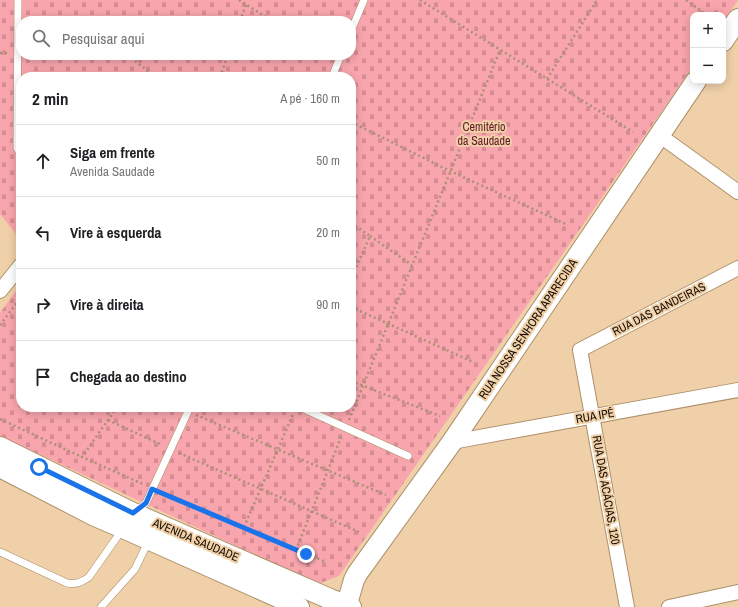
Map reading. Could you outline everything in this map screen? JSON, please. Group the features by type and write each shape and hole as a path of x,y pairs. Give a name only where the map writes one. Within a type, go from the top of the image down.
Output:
{"main road":[{"path":"726,37 737,22"},
{"name":"RUA NOSSA SENHORA APARECIDA","path":"340,605 357,574 452,442 694,84"},
{"name":"AVENIDA SAUDADE","path":"0,447 128,521 340,605"},
{"name":"AVENIDA SAUDADE","path":"0,467 95,516 128,521 150,540 299,607"}],"street":[{"path":"659,135 738,192"},
{"name":"RUA DAS BANDEIRAS","path":"580,350 738,268"},
{"path":"0,291 16,271"},
{"name":"RUA DAS ACÁCIAS, 120","path":"580,350 627,607"},
{"name":"RUA IPÊ","path":"452,442 738,390"},
{"path":"669,607 738,592"}],"lane":[{"path":"18,0 18,16"},
{"path":"356,19 364,0"},
{"path":"19,60 19,72"},
{"path":"334,72 339,60"},
{"path":"0,552 67,583 78,584 84,581 89,577 128,521 146,503 188,412"},
{"path":"311,412 408,456"},
{"path":"101,607 135,569 150,540"}],"path":[{"path":"239,0 264,16"},
{"path":"420,0 633,132"},
{"path":"547,79 598,0"},
{"path":"686,0 703,12"},
{"path":"242,16 246,5"},
{"path":"356,402 500,50"},
{"path":"134,60 149,72"},
{"path":"222,72 226,60"},
{"path":"356,124 450,171 568,224"},
{"path":"356,226 412,265"},
{"path":"356,268 370,236"},
{"path":"0,325 16,303"},
{"path":"356,309 473,362"},
{"path":"356,383 440,416"},
{"path":"82,457 114,412"},
{"path":"196,412 278,449 386,494"},
{"path":"244,527 294,412"},
{"path":"296,550 352,412"},
{"path":"0,419 152,489 326,562"},
{"path":"108,420 359,532"}],"green space":[{"name":"Cemitério da Saudade","path":"0,0 738,0 726,18 726,12 690,12 690,70 339,576 318,584 0,436 0,313 16,291 16,412 356,412 356,72 16,72 16,234 0,214"}],"route":[{"path":"39,467 133,513 146,503 152,489 306,554"}]}
